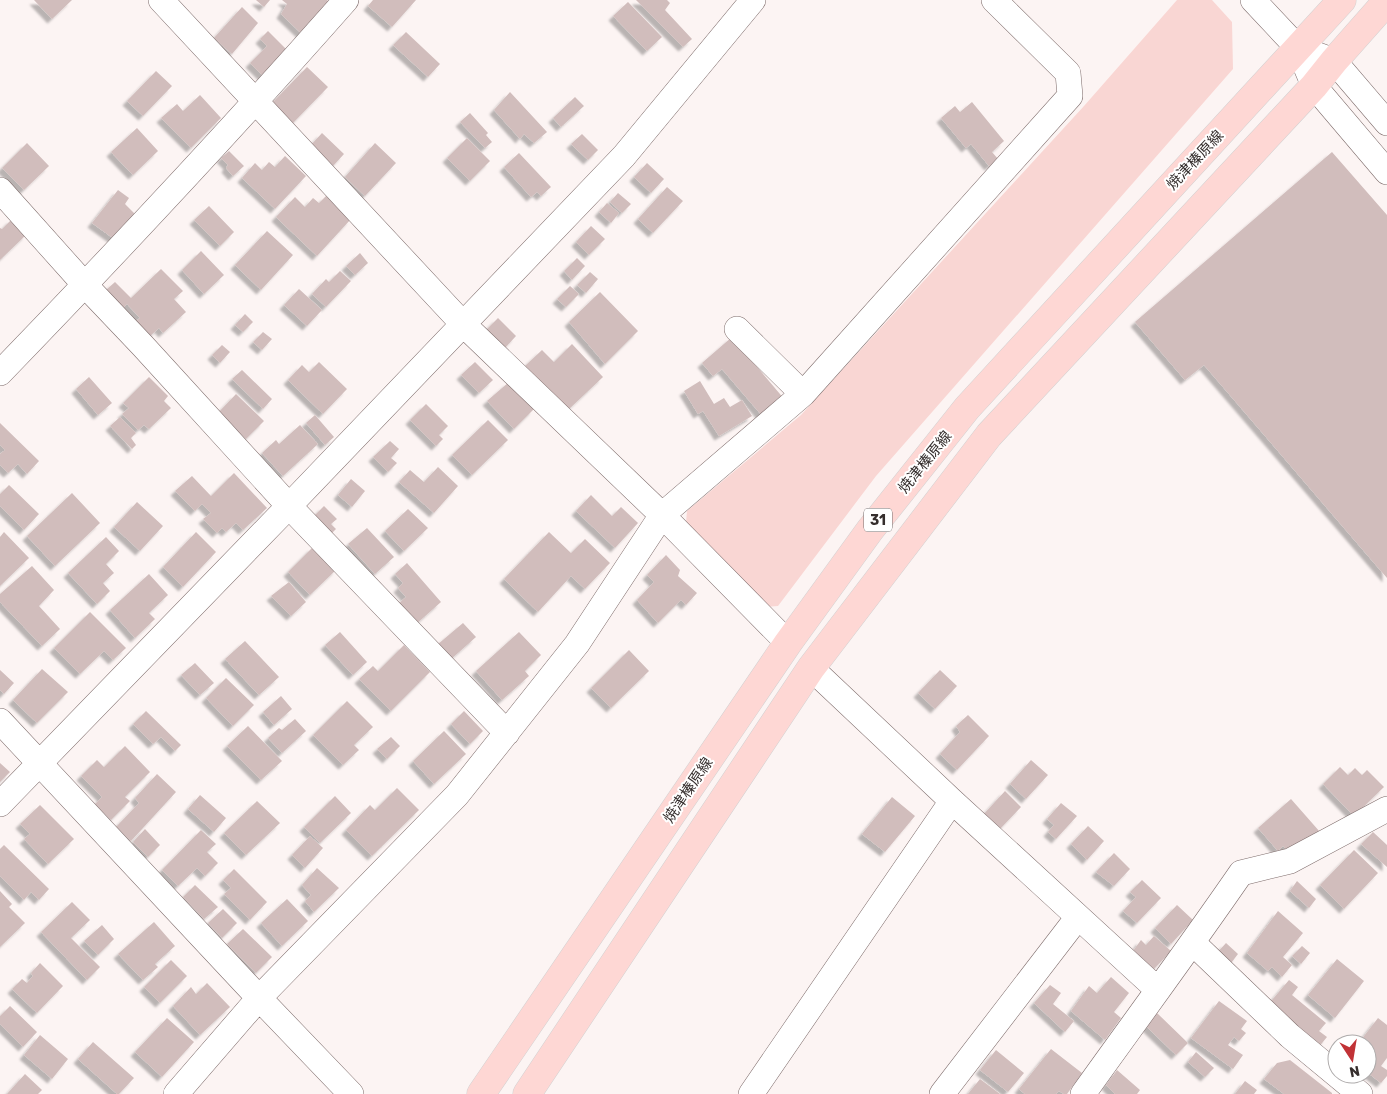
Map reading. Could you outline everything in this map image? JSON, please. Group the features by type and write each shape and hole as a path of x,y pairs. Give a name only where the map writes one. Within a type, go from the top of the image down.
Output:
{"main road":[{"name":"焼津榛原線","path":"481,1094 788,643 870,530 967,408 1342,0"},
{"name":"31","path":"527,1094 811,668 990,435 1314,86 1387,1"}],"street":[{"path":"161,0 463,324 662,515 788,643"},
{"path":"0,373 85,285 256,101 346,0"},
{"path":"0,804 624,156 753,0"},
{"path":"176,1094 259,998 457,795 577,644 662,515 803,394 1070,96 1068,73 994,0"},
{"path":"1253,0 1298,48 1314,86 1387,172"},
{"path":"1298,48 1334,61 1387,123"},
{"path":"0,190 289,506 507,733"},
{"path":"737,329 803,394"},
{"path":"811,668 952,802 1158,990"},
{"path":"0,721 351,1094"},
{"path":"751,1094 952,802"},
{"path":"1083,1094 1193,943 1241,873 1290,861 1387,810"},
{"path":"942,1094 1078,917"},
{"path":"1193,943 1290,1036 1360,1094"}],"shaded area":[{"path":"1177,0 1212,0 1232,22 1233,69 876,476 778,606 765,607 686,523 687,511 801,415 1084,106"}],"building":[{"path":"34,0 72,0 52,19"},
{"path":"256,0 270,0 264,7"},
{"path":"282,0 327,0 329,2 305,37 281,14 287,4"},
{"path":"373,0 416,0 392,27 368,6"},
{"path":"636,0 667,0 670,3 665,10 692,39 683,47"},
{"path":"628,2 662,37 647,51 613,16"},
{"path":"242,7 258,23 232,54 214,38"},
{"path":"268,31 288,51 263,76 250,63 267,46 260,39"},
{"path":"406,32 440,64 428,77 393,45"},
{"path":"307,67 328,87 293,123 272,103"},
{"path":"156,71 172,86 143,116 127,101"},
{"path":"510,92 547,132 534,143 524,134 520,139 494,110"},
{"path":"200,95 221,118 191,148 161,118 177,104 183,111"},
{"path":"575,97 584,106 561,127 553,118"},
{"path":"972,102 1004,141 992,152 998,159 989,166 971,144 966,148 941,118 955,106 960,112"},
{"path":"470,113 488,133 486,135 492,142 485,148 460,122"},
{"path":"137,128 158,151 133,175 111,152"},
{"path":"322,133 344,154 333,166 311,145"},
{"path":"582,134 598,150 588,160 571,144"},
{"path":"467,138 490,161 470,181 447,158"},
{"path":"27,143 49,166 24,190 2,168"},
{"path":"375,143 396,163 365,196 345,177"},
{"path":"229,151 244,166 233,176 226,168 228,165 221,158"},
{"path":"1332,152 1387,215 1387,578 1204,365 1185,380 1135,322"},
{"path":"519,153 551,187 541,196 537,192 531,197 504,167"},
{"path":"285,156 306,176 275,209 242,178 255,163 262,170 269,162 275,167"},
{"path":"647,163 664,179 651,193 634,177"},
{"path":"667,187 683,201 653,233 638,219"},
{"path":"118,190 129,198 125,204 135,214 114,239 92,223"},
{"path":"618,193 631,204 622,213 610,202"},
{"path":"326,196 351,219 317,256 276,217 295,197 305,207 313,198 319,203"},
{"path":"607,203 619,213 611,223 599,212"},
{"path":"209,206 234,232 220,246 194,220"},
{"path":"12,219 27,234 0,260 0,228 2,229"},
{"path":"591,226 605,239 589,255 576,242"},
{"path":"267,231 293,255 261,290 235,265"},
{"path":"201,251 224,275 204,294 182,270"},
{"path":"360,253 368,263 355,275 346,266"},
{"path":"577,258 585,266 572,280 564,271"},
{"path":"161,269 183,291 174,299 186,312 163,333 159,328 149,337 135,322 140,318 127,304 123,308 106,290 115,282 131,298"},
{"path":"340,271 351,281 326,307 312,294 326,279 329,282"},
{"path":"590,272 598,279 586,293 577,285"},
{"path":"570,286 579,294 566,307 557,299"},
{"path":"299,289 322,310 307,326 284,305"},
{"path":"600,292 638,331 605,364 569,322"},
{"path":"245,314 253,322 243,332 235,325"},
{"path":"498,318 516,336 504,349 487,329"},
{"path":"263,332 272,339 262,350 253,342"},
{"path":"732,337 785,400 764,418 722,369 713,376 702,363"},
{"path":"572,344 603,377 568,410 525,366 542,350 554,362"},
{"path":"222,345 230,352 220,363 212,355"},
{"path":"319,362 347,389 323,414 288,380 302,365 309,372"},
{"path":"475,362 493,380 479,393 461,375"},
{"path":"242,370 272,399 263,409 232,379"},
{"path":"89,377 112,403 98,415 76,389"},
{"path":"149,377 168,396 164,401 171,408 149,429 144,425 138,430 122,414 129,408 123,403"},
{"path":"700,381 714,404 724,398 730,407 742,400 752,416 719,436 703,411 698,414 684,391"},
{"path":"509,382 534,409 514,429 487,401"},
{"path":"236,394 264,421 246,439 218,413"},
{"path":"426,404 448,426 439,435 443,439 436,446 410,420"},
{"path":"315,415 334,437 325,445 306,423"},
{"path":"120,417 136,433 131,438 136,445 132,449 110,426"},
{"path":"488,420 508,440 472,475 452,455"},
{"path":"0,423 39,461 27,474 18,464 8,473 0,465 0,454 5,450 0,445"},
{"path":"300,425 318,444 283,476 262,453 276,440 279,444"},
{"path":"390,441 399,449 391,458 397,463 388,472 373,457"},
{"path":"438,467 458,486 434,513 399,482 410,470 424,482"},
{"path":"234,473 267,508 243,530 236,523 226,532 222,528 217,533 203,519 211,513 202,504 195,511 175,491 192,476 211,496"},
{"path":"351,479 365,491 352,507 338,495"},
{"path":"9,485 39,514 24,530 0,506 0,494"},
{"path":"72,493 100,523 55,566 27,536"},
{"path":"591,495 612,516 621,507 638,523 615,548 576,511"},
{"path":"137,502 163,526 140,551 114,527"},
{"path":"324,506 337,519 331,524 336,529 332,533 314,516"},
{"path":"408,509 428,528 404,551 385,531"},
{"path":"367,528 394,557 375,574 348,544"},
{"path":"4,532 29,558 0,586 0,537"},
{"path":"196,532 216,552 183,587 163,567"},
{"path":"549,532 571,553 585,539 610,563 585,589 571,576 538,612 504,579"},
{"path":"106,537 119,551 106,564 114,573 103,583 110,591 97,604 68,573"},
{"path":"313,547 337,569 310,595 288,572"},
{"path":"666,555 680,570 678,576 697,593 686,605 681,600 658,623 637,600 654,582 647,575"},
{"path":"407,563 441,602 415,625 397,605 406,597 398,588 403,583 395,574"},
{"path":"32,566 54,590 39,606 60,629 42,646 0,602 0,594"},
{"path":"149,574 168,595 149,613 155,619 135,638 110,610"},
{"path":"289,582 306,602 291,616 271,596"},
{"path":"90,612 126,648 113,660 104,651 80,674 54,648"},
{"path":"463,623 476,637 450,660 437,645"},
{"path":"340,632 367,662 353,675 325,645"},
{"path":"519,632 541,655 525,671 529,676 502,700 476,671"},
{"path":"245,641 279,677 259,695 225,659"},
{"path":"404,645 430,672 391,711 359,679 373,666 378,671"},
{"path":"629,650 649,671 611,708 591,688"},
{"path":"195,663 214,683 200,695 181,675"},
{"path":"42,669 68,692 37,723 13,700"},
{"path":"0,670 14,683 4,694 0,690"},
{"path":"940,670 957,686 935,709 918,693"},
{"path":"226,678 254,705 233,726 206,698"},
{"path":"281,696 292,709 274,725 263,712"},
{"path":"347,701 373,727 354,745 359,750 343,765 313,735"},
{"path":"146,711 181,745 175,751 161,737 153,744 133,724"},
{"path":"464,711 483,731 470,744 451,724"},
{"path":"968,715 989,736 957,770 940,754 960,732 956,726"},
{"path":"295,719 306,731 282,753 268,738 279,728 282,730"},
{"path":"248,726 282,761 261,780 227,746"},
{"path":"444,731 466,754 434,784 413,761"},
{"path":"391,737 400,746 387,759 377,749"},
{"path":"125,746 150,772 125,797 130,801 111,820 95,804 102,797 81,776 97,760 104,767"},
{"path":"1031,760 1048,775 1026,799 1010,784"},
{"path":"0,763 10,772 0,782"},
{"path":"1340,767 1348,775 1355,768 1362,775 1367,770 1384,787 1354,816 1323,784"},
{"path":"157,774 176,792 131,841 116,827 139,803 135,798"},
{"path":"397,788 419,810 372,856 346,830 370,805 375,810"},
{"path":"1005,791 1021,807 1000,829 983,815"},
{"path":"200,795 226,818 214,832 188,809"},
{"path":"335,796 351,813 320,843 304,827"},
{"path":"892,797 915,816 885,852 862,834"},
{"path":"1291,799 1320,832 1306,844 1303,840 1289,852 1283,846 1278,851 1258,828"},
{"path":"257,801 280,823 246,855 224,833"},
{"path":"1061,803 1077,816 1056,839 1048,832 1054,825 1047,819"},
{"path":"40,805 74,839 48,864 24,839 30,834 20,824"},
{"path":"1088,826 1104,841 1087,860 1071,844"},
{"path":"145,829 160,845 148,857 133,842"},
{"path":"201,830 216,844 207,852 218,863 205,876 197,868 178,886 162,870"},
{"path":"1373,832 1387,845 1387,867 1361,844"},
{"path":"310,836 323,848 305,868 292,855"},
{"path":"4,845 49,889 39,900 31,892 24,900 0,876 0,849"},
{"path":"1354,850 1378,873 1344,909 1320,885"},
{"path":"1114,853 1130,869 1114,886 1096,872"},
{"path":"317,868 339,888 314,912 305,901 311,895 302,885"},
{"path":"234,869 267,902 250,920 224,894 231,888 223,880"},
{"path":"1142,880 1161,898 1137,923 1123,911 1136,897 1130,892"},
{"path":"1297,881 1316,899 1309,908 1290,891"},
{"path":"195,885 218,907 204,919 183,897"},
{"path":"0,891 12,904 9,907 25,923 0,947"},
{"path":"287,899 308,921 282,946 261,923"},
{"path":"72,902 90,920 71,938 100,967 87,980 41,932"},
{"path":"1177,905 1193,920 1171,944 1155,928"},
{"path":"223,909 237,923 222,938 208,923"},
{"path":"1278,911 1303,933 1283,957 1292,965 1282,977 1272,967 1268,971 1247,953"},
{"path":"154,922 175,946 155,964 158,967 143,980 118,954"},
{"path":"102,925 114,939 98,955 84,941"},
{"path":"243,929 272,957 256,973 227,944"},
{"path":"1154,936 1171,951 1154,969 1133,951 1141,940 1146,945"},
{"path":"1226,943 1238,954 1228,967 1215,955"},
{"path":"1302,946 1310,953 1301,964 1292,956"},
{"path":"1337,959 1364,981 1335,1018 1308,995"},
{"path":"171,960 187,976 160,1003 144,987"},
{"path":"40,963 63,986 37,1013 12,989 22,979 27,983 33,976 31,973"},
{"path":"1111,977 1129,993 1114,1012 1121,1018 1105,1040 1071,1011 1089,986 1097,993"},
{"path":"1289,980 1298,987 1292,995 1326,1023 1319,1031 1327,1037 1318,1048 1267,1006"},
{"path":"207,983 230,1007 200,1035 173,1006 191,987 196,994"},
{"path":"1050,985 1061,993 1053,1004 1074,1021 1065,1032 1034,1003"},
{"path":"1219,1001 1247,1021 1241,1029 1246,1033 1239,1041 1234,1037 1228,1045 1243,1055 1233,1069 1191,1038"},
{"path":"10,1006 37,1032 23,1047 0,1024 0,1016"},
{"path":"1157,1013 1188,1043 1176,1055 1145,1025"},
{"path":"167,1018 194,1042 162,1077 135,1052"},
{"path":"1378,1018 1387,1025 1387,1058 1381,1066 1387,1070 1387,1076 1381,1083 1377,1080 1377,1034 1366,1034"},
{"path":"40,1035 68,1059 52,1079 24,1055"},
{"path":"93,1042 134,1078 119,1094 78,1059"},
{"path":"1051,1049 1082,1073 1067,1094 1059,1091 1056,1094 1025,1094 1019,1089"},
{"path":"996,1050 1024,1073 1008,1092 980,1070"},
{"path":"1196,1052 1214,1068 1205,1077 1188,1062"},
{"path":"1290,1060 1332,1094 1284,1094 1264,1079 1277,1063"},
{"path":"1117,1070 1140,1090 1137,1094 1115,1094 1106,1085"},
{"path":"25,1074 42,1090 38,1094 7,1094"},
{"path":"980,1079 1000,1094 968,1094"},
{"path":"1245,1081 1257,1090 1254,1094 1235,1094"}]}
